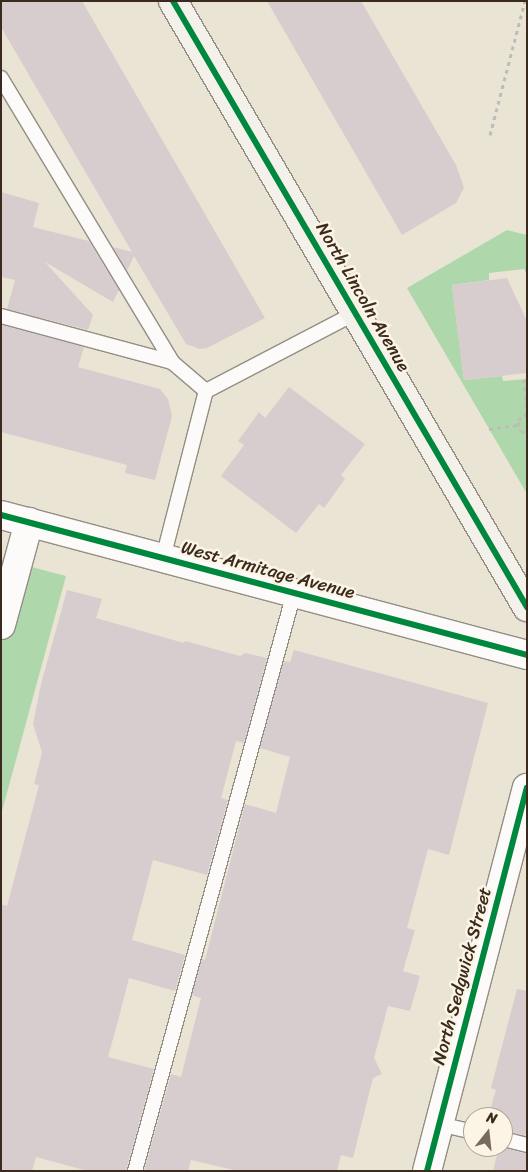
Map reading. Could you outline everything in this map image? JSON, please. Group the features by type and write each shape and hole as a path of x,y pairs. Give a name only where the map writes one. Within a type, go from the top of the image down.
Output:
{"main road":[{"name":"North Lincoln Avenue","path":"173,1 527,607"}],"street":[{"name":"West Armitage Avenue","path":"1,515 527,655"},
{"path":"1,625 29,522"},
{"name":"North Sedgwick Street","path":"427,1171 527,788"}],"lane":[{"path":"1,78 172,362 206,391"},
{"path":"163,558 206,391 355,313"},
{"path":"1,316 172,362"},
{"path":"135,1171 294,593"},
{"path":"439,1124 463,1130"},
{"path":"513,1142 527,1145"}],"path":[{"path":"490,135 526,1"},
{"path":"524,379 527,414 521,416 518,425 521,431 527,433"},
{"path":"489,430 518,425"}],"green space":[{"path":"507,230 527,235 527,275 524,269 489,273 489,280 452,285 464,380 502,376 503,381 527,379 527,494 407,288"},
{"path":"1,559 66,576 1,815"}],"building":[{"path":"1,1 82,1 265,318 207,348 200,349 186,344 134,256 127,271 113,247 132,252 1,27"},
{"path":"267,1 361,1 456,165 464,188 456,203 402,235"},
{"path":"1,192 39,203 33,227 89,241 119,290 113,302 45,262 93,315 88,330 7,309 15,280 1,277"},
{"path":"507,278 527,321 527,373 464,380 452,285"},
{"path":"2,325 84,347 78,367 160,389 168,399 172,416 155,480 125,473 127,465 1,432"},
{"path":"289,387 365,444 341,475 345,479 324,508 319,504 296,533 221,476 244,445 238,441 259,412 265,418"},
{"path":"67,590 102,599 96,618 184,643 185,641 240,656 245,653 267,658 244,743 236,741 221,798 228,800 207,875 153,860 132,940 185,955 175,991 129,978 108,1057 154,1069 126,1171 88,1171 36,1157 32,1171 1,1171 1,904 7,906 39,785 34,784 42,752 33,724 41,684"},
{"path":"294,650 488,703 449,855 428,849 407,928 415,930 403,971 420,976 410,1011 388,1006 374,1058 382,1074 373,1078 353,1158 341,1155 337,1171 238,1171 191,1160 188,1171 144,1171 171,1074 181,1077 201,998 192,995 202,959 205,960 245,804 276,813 290,757 260,748 284,661 290,662"},
{"path":"517,989 527,991 527,1136 513,1132 513,1107 491,1107 496,1090 491,1088"},
{"path":"513,1150 527,1154 527,1171 493,1171 496,1157 513,1157"}],"cycle path":[{"path":"173,1 527,607"},
{"path":"1,515 527,655"},
{"path":"427,1171 527,788"}]}
